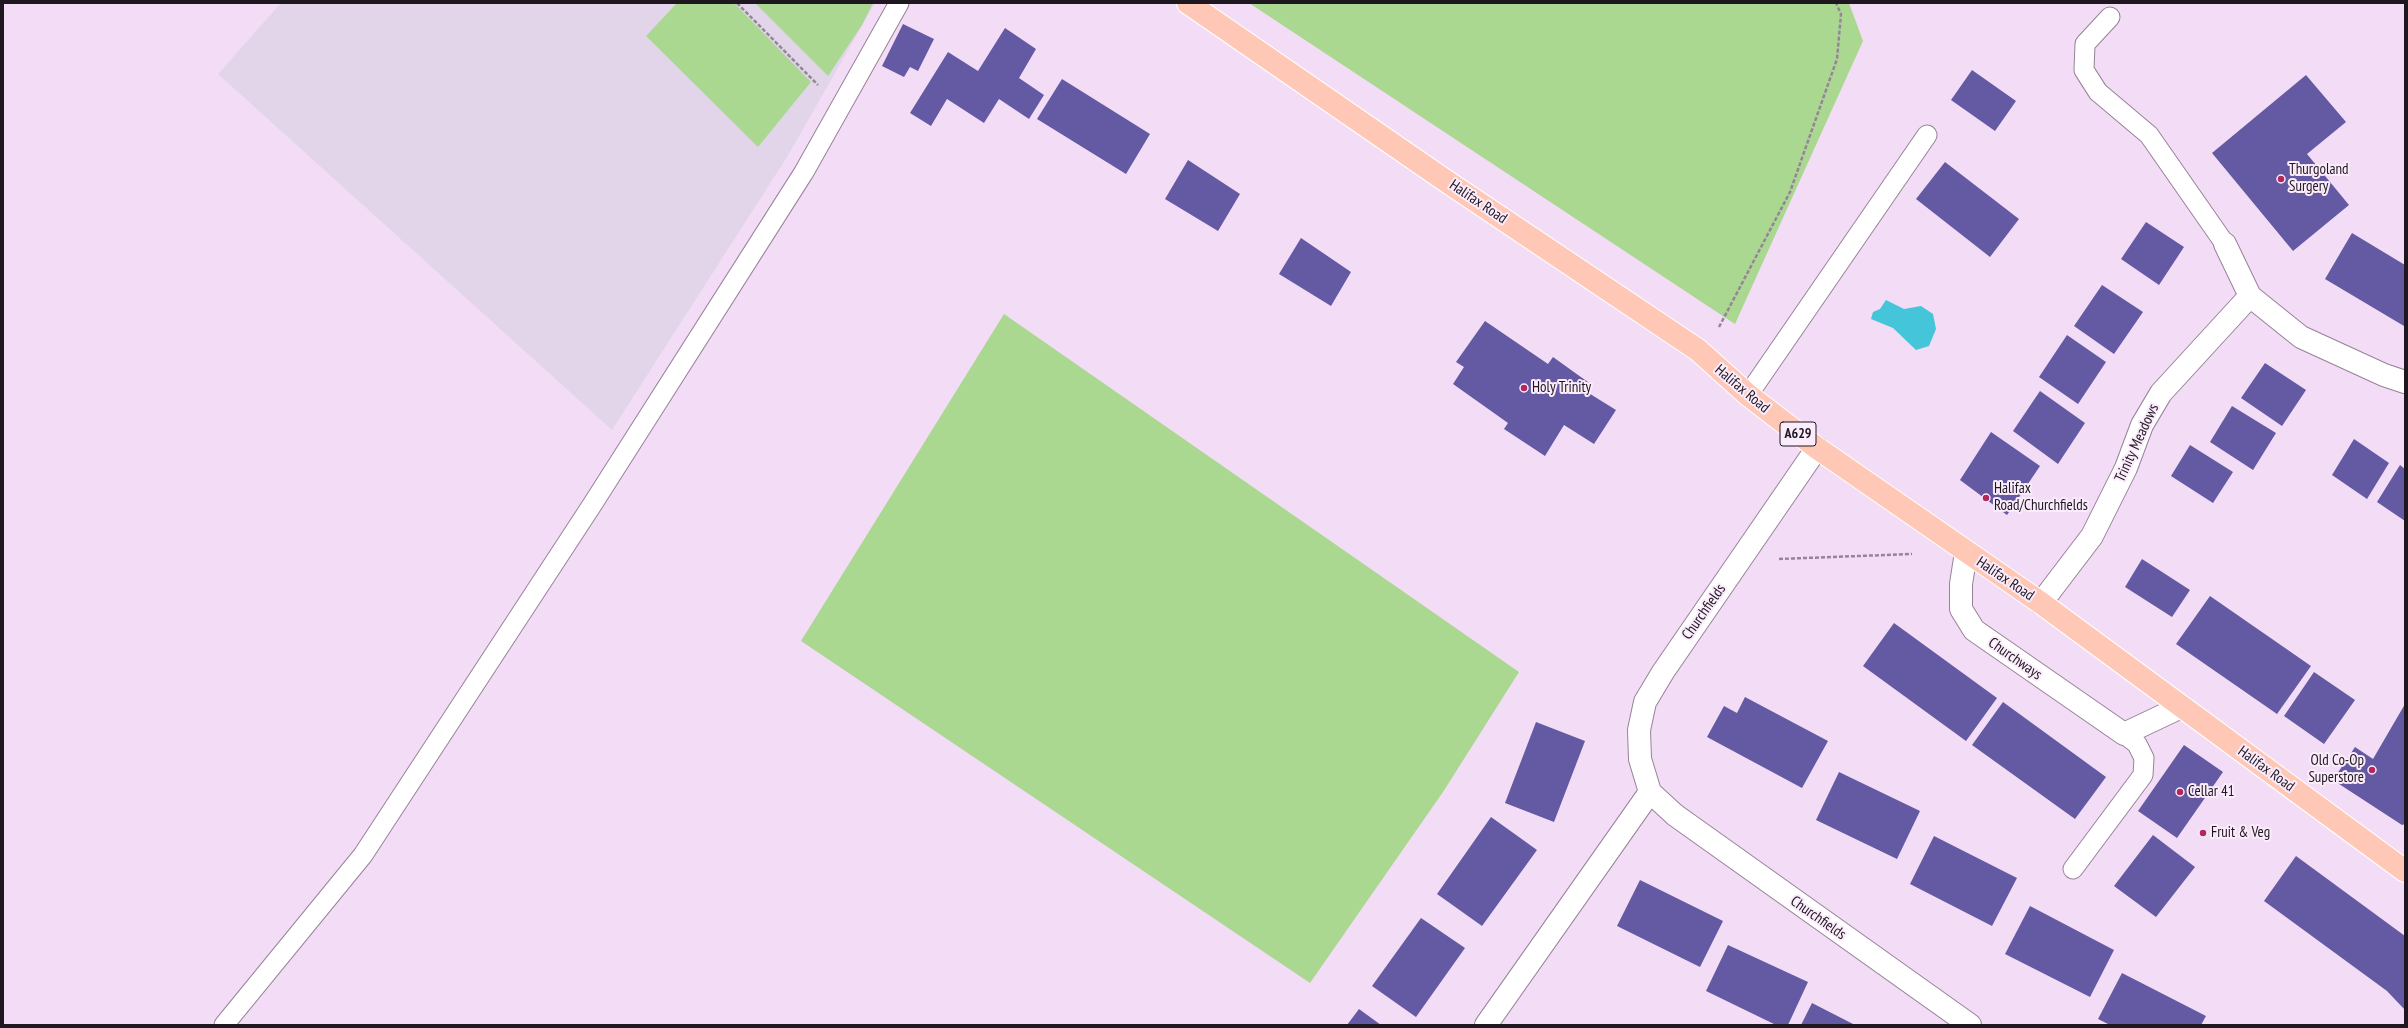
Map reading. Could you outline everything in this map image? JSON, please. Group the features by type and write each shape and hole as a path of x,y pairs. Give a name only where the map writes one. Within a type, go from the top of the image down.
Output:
{"highway":[{"name":"Halifax Road","path":"1188,3 1703,356 1748,396 1817,448 2040,603 2405,871"}],"street":[{"path":"2224,244 2250,296 2301,337 2384,375 2405,382"},
{"name":"Trinity Meadows","path":"2040,603 2092,536 2126,468 2142,425 2160,393 2250,296"},
{"name":"Churchfields","path":"1817,448 1662,672 1645,702 1639,730 1640,759 1650,792 1675,815 1746,868 1970,1025"},
{"name":"Churchways","path":"1966,552 1961,584 1961,609 1974,630 2124,734"},
{"path":"2124,734 2181,707"},
{"path":"1486,1025 1650,792"}],"lane":[{"path":"224,1025 363,855 600,492 804,172 899,3"},
{"path":"2110,16 2085,44 2084,70 2098,92 2150,135 2224,244"},
{"path":"1748,396 1927,136"},
{"name":"Churchways","path":"2073,869 2143,775 2144,758 2137,744 2124,734"}],"path":[{"path":"737,3 825,92 842,105"},
{"path":"1703,356 1790,192 1837,59 1841,14 1836,3"},
{"path":"1739,561 1966,552"}],"shaded area":[{"path":"281,3 875,3 787,157 612,430 218,74"}],"green space":[{"path":"677,3 734,3 811,82 758,147 646,36"},
{"path":"755,3 873,3 862,25 828,76"},
{"path":"1249,3 1849,3 1863,41 1735,324"},
{"path":"1004,314 1519,672 1443,792 1310,983 801,641"}],"water":[{"path":"1886,300 1904,309 1921,306 1933,314 1936,329 1929,346 1916,350 1893,328 1871,319 1873,312 1880,309"}],"building":[{"path":"903,24 934,39 918,71 910,67 904,77 882,66"},
{"path":"1005,28 1036,49 1019,78 1044,95 1029,119 999,99 984,123 947,99 931,126 910,113 948,52 978,71"},
{"path":"1972,70 2016,101 1995,131 1951,100"},
{"name":"Thurgoland Surgery","path":"2306,75 2346,122 2307,154 2349,205 2293,251 2212,153"},
{"path":"1062,79 1150,134 1126,174 1037,119"},
{"path":"1188,160 1240,194 1218,231 1165,199"},
{"path":"1945,162 2019,219 1990,257 1916,199"},
{"path":"2146,222 2184,247 2159,285 2121,259"},
{"path":"2352,233 2405,265 2404,326 2325,279"},
{"path":"1301,238 1351,272 1331,306 1279,274"},
{"path":"2102,285 2143,312 2114,354 2074,326"},
{"name":"Holy Trinity","path":"1485,321 1548,364 1553,357 1592,385 1587,392 1616,410 1594,444 1564,425 1545,456 1504,429 1508,423 1453,384 1464,367 1456,362"},
{"path":"2067,335 2106,362 2078,404 2039,377"},
{"path":"2265,363 2306,390 2282,426 2241,398"},
{"path":"2040,391 2085,423 2058,464 2013,431"},
{"path":"2232,406 2276,433 2253,470 2210,442"},
{"path":"1991,432 2040,466 2007,515 1960,480"},
{"path":"2354,439 2389,463 2367,499 2332,475"},
{"path":"2190,445 2233,472 2213,503 2171,476"},
{"path":"2400,465 2405,469 2405,521 2377,502"},
{"path":"2142,559 2190,590 2172,617 2125,587"},
{"path":"2210,596 2311,666 2277,714 2176,644"},
{"path":"1894,623 1997,698 1966,741 1863,666"},
{"path":"2314,672 2355,700 2324,744 2284,716"},
{"path":"1745,697 1828,741 1802,788 1707,737 1724,706 1737,713"},
{"path":"2003,702 2106,777 2075,819 1972,745"},
{"name":"Old Co-Op Superstore","path":"2405,704 2405,824 2402,825 2333,780 2355,747 2373,759"},
{"path":"1536,722 1585,741 1554,822 1505,803"},
{"name":"Cellar 41","path":"2184,745 2223,772 2177,838 2138,811"},
{"path":"1839,772 1920,811 1897,859 1816,820"},
{"path":"1491,817 1537,850 1482,926 1437,894"},
{"path":"2153,835 2195,867 2156,917 2114,886"},
{"path":"1934,836 2017,878 1992,926 1910,884"},
{"path":"2296,856 2405,936 2405,1010 2387,991 2264,901"},
{"path":"1640,880 1723,921 1700,967 1617,926"},
{"path":"2030,906 2114,950 2090,997 2005,954"},
{"path":"1421,918 1465,948 1416,1017 1372,986"},
{"path":"1728,945 1808,982 1788,1025 1776,1025 1706,991"},
{"path":"2122,973 2206,1016 2201,1025 2110,1025 2098,1019"},
{"path":"1812,1003 1855,1025 1801,1025"},
{"path":"1359,1009 1381,1025 1347,1025"}],"place":[{"name":"Thurgoland Surgery","path":"2281,179"},
{"name":"Holy Trinity","path":"1524,388"},
{"name":"Halifax Road/Churchfields","path":"1986,498"},
{"name":"Old Co-Op Superstore","path":"2372,770"},
{"name":"Cellar 41","path":"2180,792"},
{"name":"Fruit & Veg","path":"2203,833"}]}
